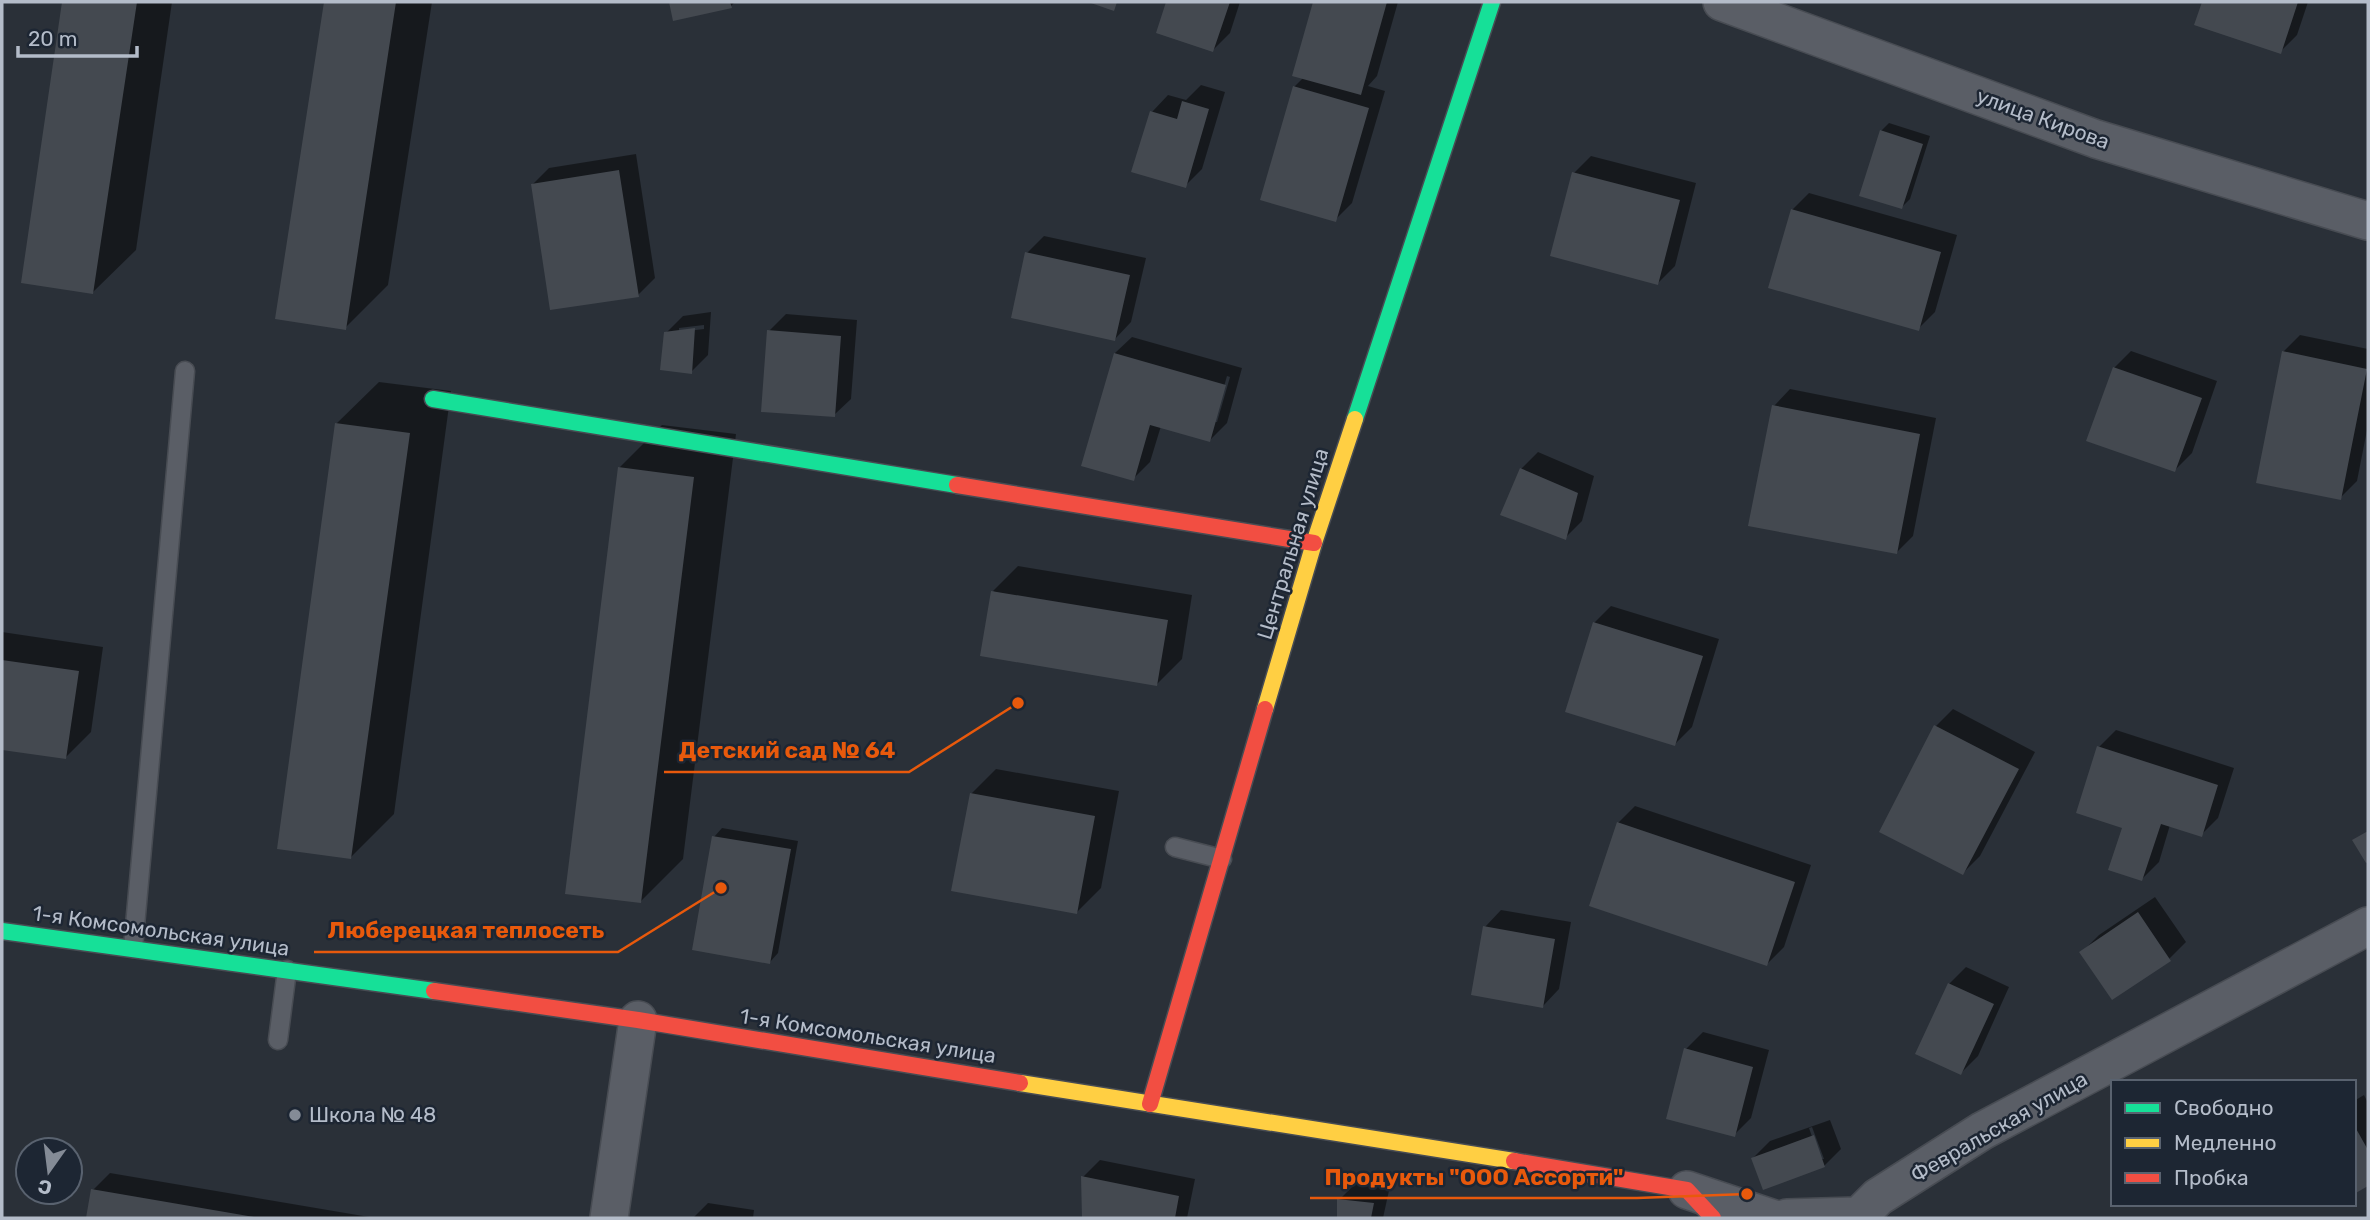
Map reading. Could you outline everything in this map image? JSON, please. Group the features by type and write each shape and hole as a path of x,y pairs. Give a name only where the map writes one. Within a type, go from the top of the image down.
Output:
{"street":[{"name":"Центральная улица","path":"1150,1104 1314,543 1492,2"},
{"name":"улица Кирова","path":"1722,2 2096,139 2368,221"},
{"path":"433,399 1314,543"},
{"name":"Февральская улица","path":"1787,1218 1857,1217 1878,1197 1982,1131 2368,926"},
{"name":"1-я Комсомольская улица","path":"2,931 638,1020 1687,1190"},
{"path":"608,1218 638,1020"},
{"path":"1687,1190 1713,1218"},
{"path":"1687,1190 1771,1218"}],"lane":[{"path":"133,948 185,371"},
{"path":"1175,847 1222,859"},
{"path":"278,1040 287,970"}],"building":[{"path":"62,2 137,2 93,294 21,283"},
{"path":"324,2 396,2 346,330 275,319"},
{"path":"669,2 730,2 732,8 673,21"},
{"path":"1088,2 1117,2 1114,11"},
{"path":"1166,2 1230,2 1213,52 1156,33"},
{"path":"1313,2 1387,2 1361,95 1292,76"},
{"path":"2202,2 2298,2 2281,54 2194,25"},
{"path":"1293,86 1369,108 1336,222 1260,200"},
{"path":"1182,101 1209,109 1186,188 1131,172 1150,111 1177,119"},
{"path":"1880,130 1923,144 1902,209 1859,196"},
{"path":"619,170 639,297 550,310 531,184"},
{"path":"1572,172 1680,200 1658,285 1550,256"},
{"path":"1791,209 1941,252 1919,331 1768,288"},
{"path":"1025,252 1130,275 1115,341 1011,318"},
{"path":"695,328 692,374 660,370 664,332"},
{"path":"767,330 841,336 835,417 761,412"},
{"path":"2282,351 2367,369 2341,500 2256,483"},
{"path":"1114,353 1226,385 1210,442 1150,425 1134,481 1081,466"},
{"path":"2113,367 2202,398 2175,472 2086,441"},
{"path":"1772,405 1920,434 1897,554 1748,526"},
{"path":"335,423 410,433 351,859 277,849"},
{"path":"618,467 694,477 641,903 565,894"},
{"path":"1520,468 1578,493 1566,540 1500,515"},
{"path":"991,591 1168,620 1157,686 980,656"},
{"path":"1593,622 1703,656 1675,746 1565,712"},
{"path":"2,660 79,671 66,759 2,750"},
{"path":"1934,725 2019,769 1963,875 1879,832"},
{"path":"2097,746 2218,785 2202,837 2161,824 2142,881 2108,870 2122,828 2076,813"},
{"path":"970,793 1095,816 1077,914 951,891"},
{"path":"1617,822 1795,882 1767,966 1589,906"},
{"path":"2368,831 2368,862 2366,863 2352,840"},
{"path":"712,836 791,849 770,964 692,950"},
{"path":"2138,912 2171,961 2112,1000 2079,952"},
{"path":"1483,926 1555,939 1543,1008 1471,995"},
{"path":"1948,983 1994,1004 1961,1075 1915,1054"},
{"path":"1684,1048 1753,1067 1735,1137 1666,1119"},
{"path":"2356,1129 2368,1150 2368,1186 2356,1193"},
{"path":"1814,1135 1825,1167 1763,1190 1751,1158"},
{"path":"1081,1176 1179,1196 1175,1218 1082,1218"},
{"path":"91,1189 254,1217 254,1218 86,1218"},
{"path":"1337,1199 1374,1203 1371,1218 1337,1218"}],"traffic: fast":[{"path":"1355,419 1492,2"},
{"path":"433,399 957,485"},
{"path":"2,931 434,991"}],"traffic: slow":[{"path":"1265,709 1314,543 1355,419"},
{"path":"1020,1083 1514,1161"}],"traffic: jam":[{"path":"957,485 1314,543"},
{"path":"1150,1104 1265,709"},
{"path":"434,991 638,1020 1020,1083"},
{"path":"1514,1161 1687,1190 1713,1218"}],"place":[{"name":"Детский сад № 64","path":"1018,703"},
{"name":"Люберецкая теплосеть","path":"721,888"},
{"name":"Школа № 48","path":"295,1115"},
{"name":"Продукты \"ООО Ассорти\"","path":"1747,1194"}]}
